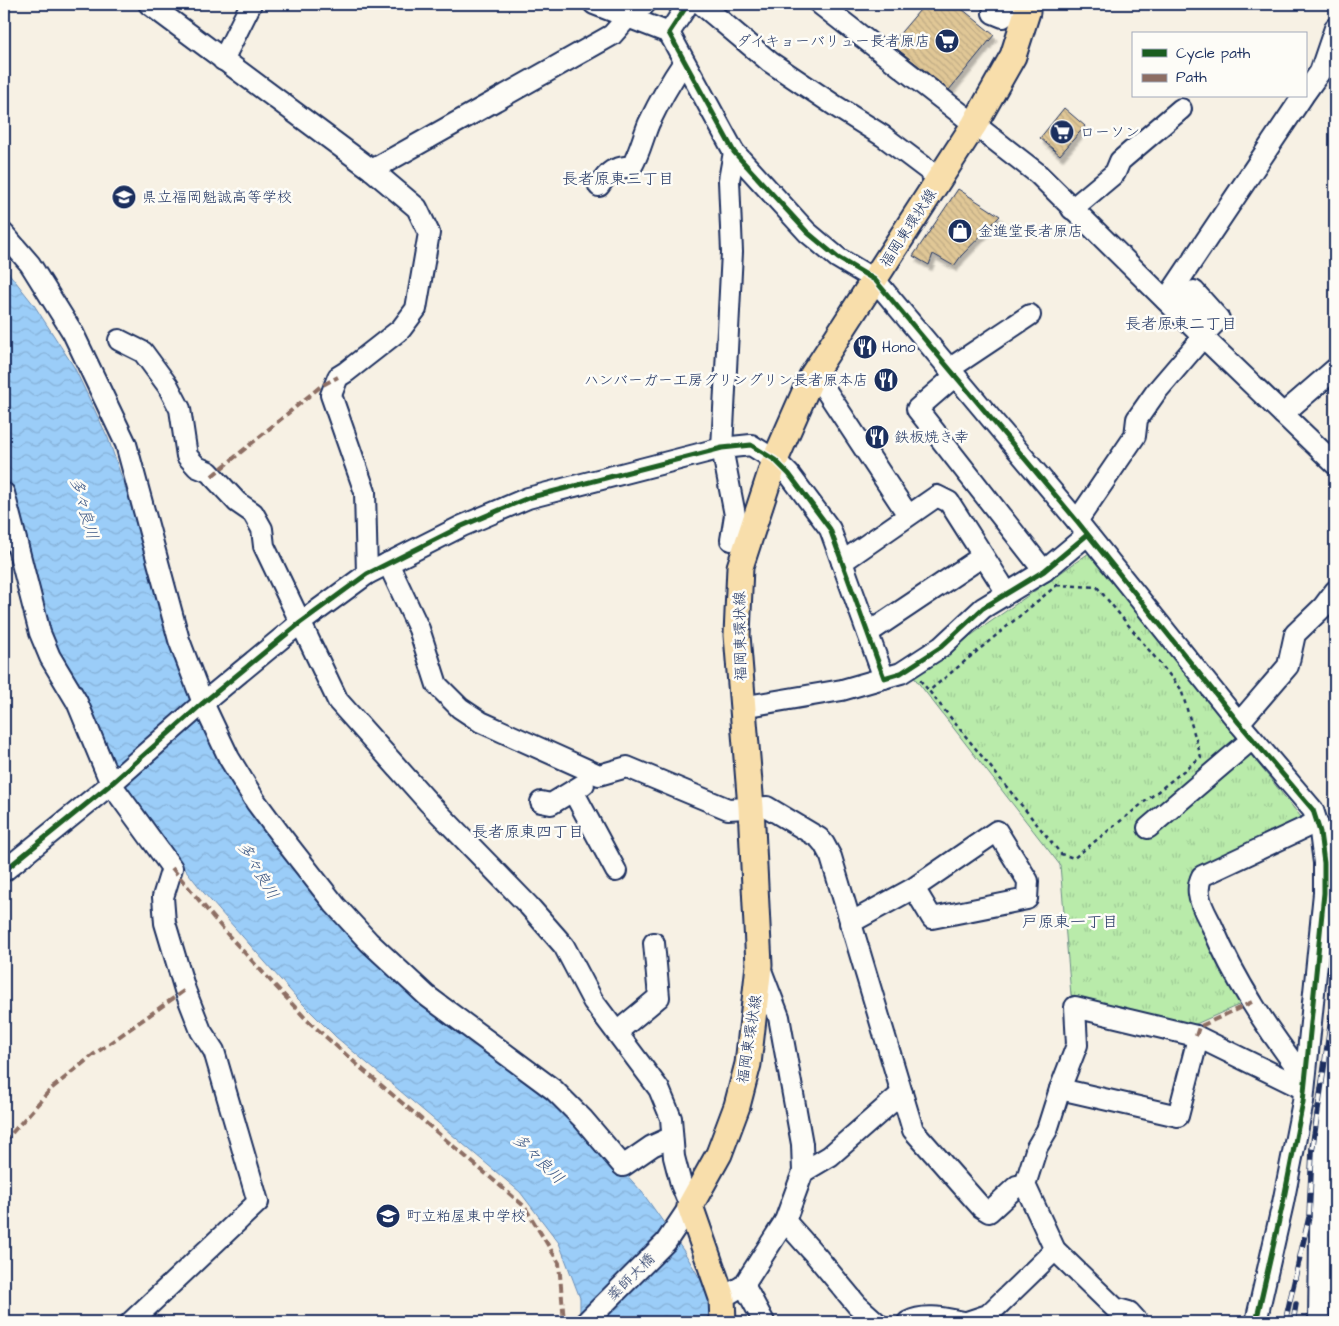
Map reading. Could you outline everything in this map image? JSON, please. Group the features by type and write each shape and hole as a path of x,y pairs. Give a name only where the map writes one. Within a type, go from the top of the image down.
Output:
{"main road":[{"name":"福岡東環状線","path":"690,1206 719,1154 737,1106 748,1064 759,965 751,807 737,634 740,567 775,460 812,376 974,125 1012,56 1021,10"},
{"path":"690,1206 722,1310"}],"street":[{"path":"149,4 372,170 417,208 429,233 416,309 401,329 338,377 331,395 365,492 368,574"},
{"path":"223,60 251,4"},
{"path":"594,4 669,33 734,152 806,232 838,258 874,280 1082,528 1252,739 1313,810 1320,832 1324,863 1324,893 1304,1084 1284,1203 1256,1322"},
{"path":"372,170 612,35 635,9 645,4"},
{"path":"669,33 688,4"},
{"path":"700,4 770,62 883,136 940,179"},
{"path":"820,4 1037,173 1166,300 1190,319 1203,337 1335,464"},
{"path":"998,4 993,13 1003,17 1005,11 1021,10"},
{"path":"1306,92 1320,72 1335,28"},
{"path":"599,186 608,173 615,168 632,166 637,158 649,124 684,62"},
{"path":"1166,300 1302,98"},
{"path":"1072,208 1115,174 1120,161 1181,109"},
{"path":"731,540 735,515 722,448 732,252 729,180 734,152"},
{"path":"4,234 30,264 73,333 126,444 179,640 203,703 229,758 256,802 284,841 335,905 369,942 427,996 554,1090 583,1119 623,1166 652,1146 672,1137"},
{"path":"1030,315 952,373 917,409 1044,571"},
{"path":"742,707 842,690 901,673 940,647 982,608 1044,571 1082,528 1135,436 1137,419 1156,392 1203,337"},
{"path":"119,340 143,352 168,386 180,409 187,456 197,467 208,472 237,502 253,513 262,529 264,546 338,701 429,803 529,906 564,946 593,1001 659,1090 671,1118 674,1157 681,1184 690,1206"},
{"path":"1283,414 1335,369"},
{"path":"812,376 823,386 908,515"},
{"path":"4,871 300,623 368,574 462,526 528,498 722,448 752,445 775,460 789,474 830,529 884,678"},
{"path":"4,493 40,632 50,657 78,702 110,784 172,868 163,897 165,923 188,998 201,1031 214,1051 258,1202 131,1322"},
{"path":"842,562 937,496 949,502 1007,593"},
{"path":"868,634 983,556"},
{"path":"388,563 419,629 436,685 460,708 481,722 599,775"},
{"path":"1239,722 1288,666 1295,634 1323,607 1335,591"},
{"path":"1148,828 1252,739"},
{"path":"541,802 551,804 599,775 627,767 728,809 767,807 819,838 831,857 913,1130 981,1207 989,1212 1017,1186 1025,1185"},
{"path":"573,791 616,871"},
{"path":"1304,1084 1241,985 1224,954 1199,896 1198,883 1202,876 1317,822"},
{"path":"850,923 914,888 996,831 1028,882 1027,899 932,918 914,888"},
{"path":"616,1032 659,997 654,943"},
{"path":"722,1310 744,1286 785,1221 803,1172 802,1144 779,1017 759,965"},
{"path":"1138,1322 1129,1312 1115,1308 1055,1250 1025,1185 1037,1147 1047,1130 1077,1045 1075,1006 1196,1036 1304,1084"},
{"path":"1060,1090 1178,1116 1196,1046 1196,1036"},
{"path":"1319,1322 1328,1163 1321,1150 1335,1061"},
{"path":"803,1172 830,1156 902,1093"},
{"name":"薬師大橋","path":"586,1322 650,1260 690,1206"},
{"path":"785,1221 857,1305 876,1322"},
{"path":"908,1322 914,1319 940,1318 966,1322 990,1319 1055,1250"},
{"path":"744,1286 764,1322"}],"path":[{"path":"1057,584 1097,588 1103,595 1180,689 1201,757 1074,858 1061,854 928,691 1057,584"}],"green space":[{"path":"1089,553 1305,822 1194,875 1243,1003 1187,1028 1071,995 1060,865 913,676"}],"water":[{"name":"多々良川","path":"4,267 34,305 74,367 108,438 137,522 186,689 206,730 241,792 289,863 352,934 575,1118 642,1192 683,1250 712,1299 712,1322 580,1322 580,1298 559,1243 520,1192 336,1037 296,997 204,893 140,812 111,765 73,678 53,639 4,467"}],"building":[{"path":"925,4 956,4 994,35 949,90 891,44"},
{"name":"ローソン","path":"1064,108 1085,126 1060,155 1040,138"},
{"path":"958,189 1000,216 961,256 954,266 933,254 929,265 913,256"}],"railway":[{"path":"1285,1322 1309,1217 1312,1152 1335,991"},
{"path":"1293,1322 1296,1304"}],"marked path":[{"path":"212,476 321,386 338,377"},
{"path":"172,868 229,936 307,1020 524,1206 559,1263 564,1322"},
{"path":"4,1142 51,1089 93,1055 185,990"},
{"path":"1196,1036 1199,1027 1252,1002"}],"cycle path":[{"path":"688,4 669,33 734,152 807,232 838,258 875,280 1077,521 1239,723 1313,810 1320,832 1324,863 1324,893 1303,1102 1283,1203 1256,1322"},
{"path":"4,871 111,784 203,703 300,623 367,574 462,526 528,498 722,448 751,445 775,460 789,474 830,529 884,678 901,673 941,647 983,608 1044,571 1087,535"}],"place":[{"name":"ダイキョーバリュー長者原店","path":"947,41"},
{"name":"ローソン","path":"1062,132"},
{"name":"県立福岡魁誠高等学校","path":"124,197"},
{"name":"金進堂長者原店","path":"960,231"},
{"name":"Hono","path":"865,347"},
{"name":"ハンバーガー工房グリングリン長者原本店","path":"886,380"},
{"name":"鉄板焼き幸","path":"877,437"},
{"name":"町立粕屋東中学校","path":"388,1216"}],"district":[{"name":"長者原東三丁目","path":"618,178"},
{"name":"長者原東二丁目","path":"1181,323"},
{"name":"長者原東四丁目","path":"528,831"},
{"name":"戸原東一丁目","path":"1070,921"}]}
